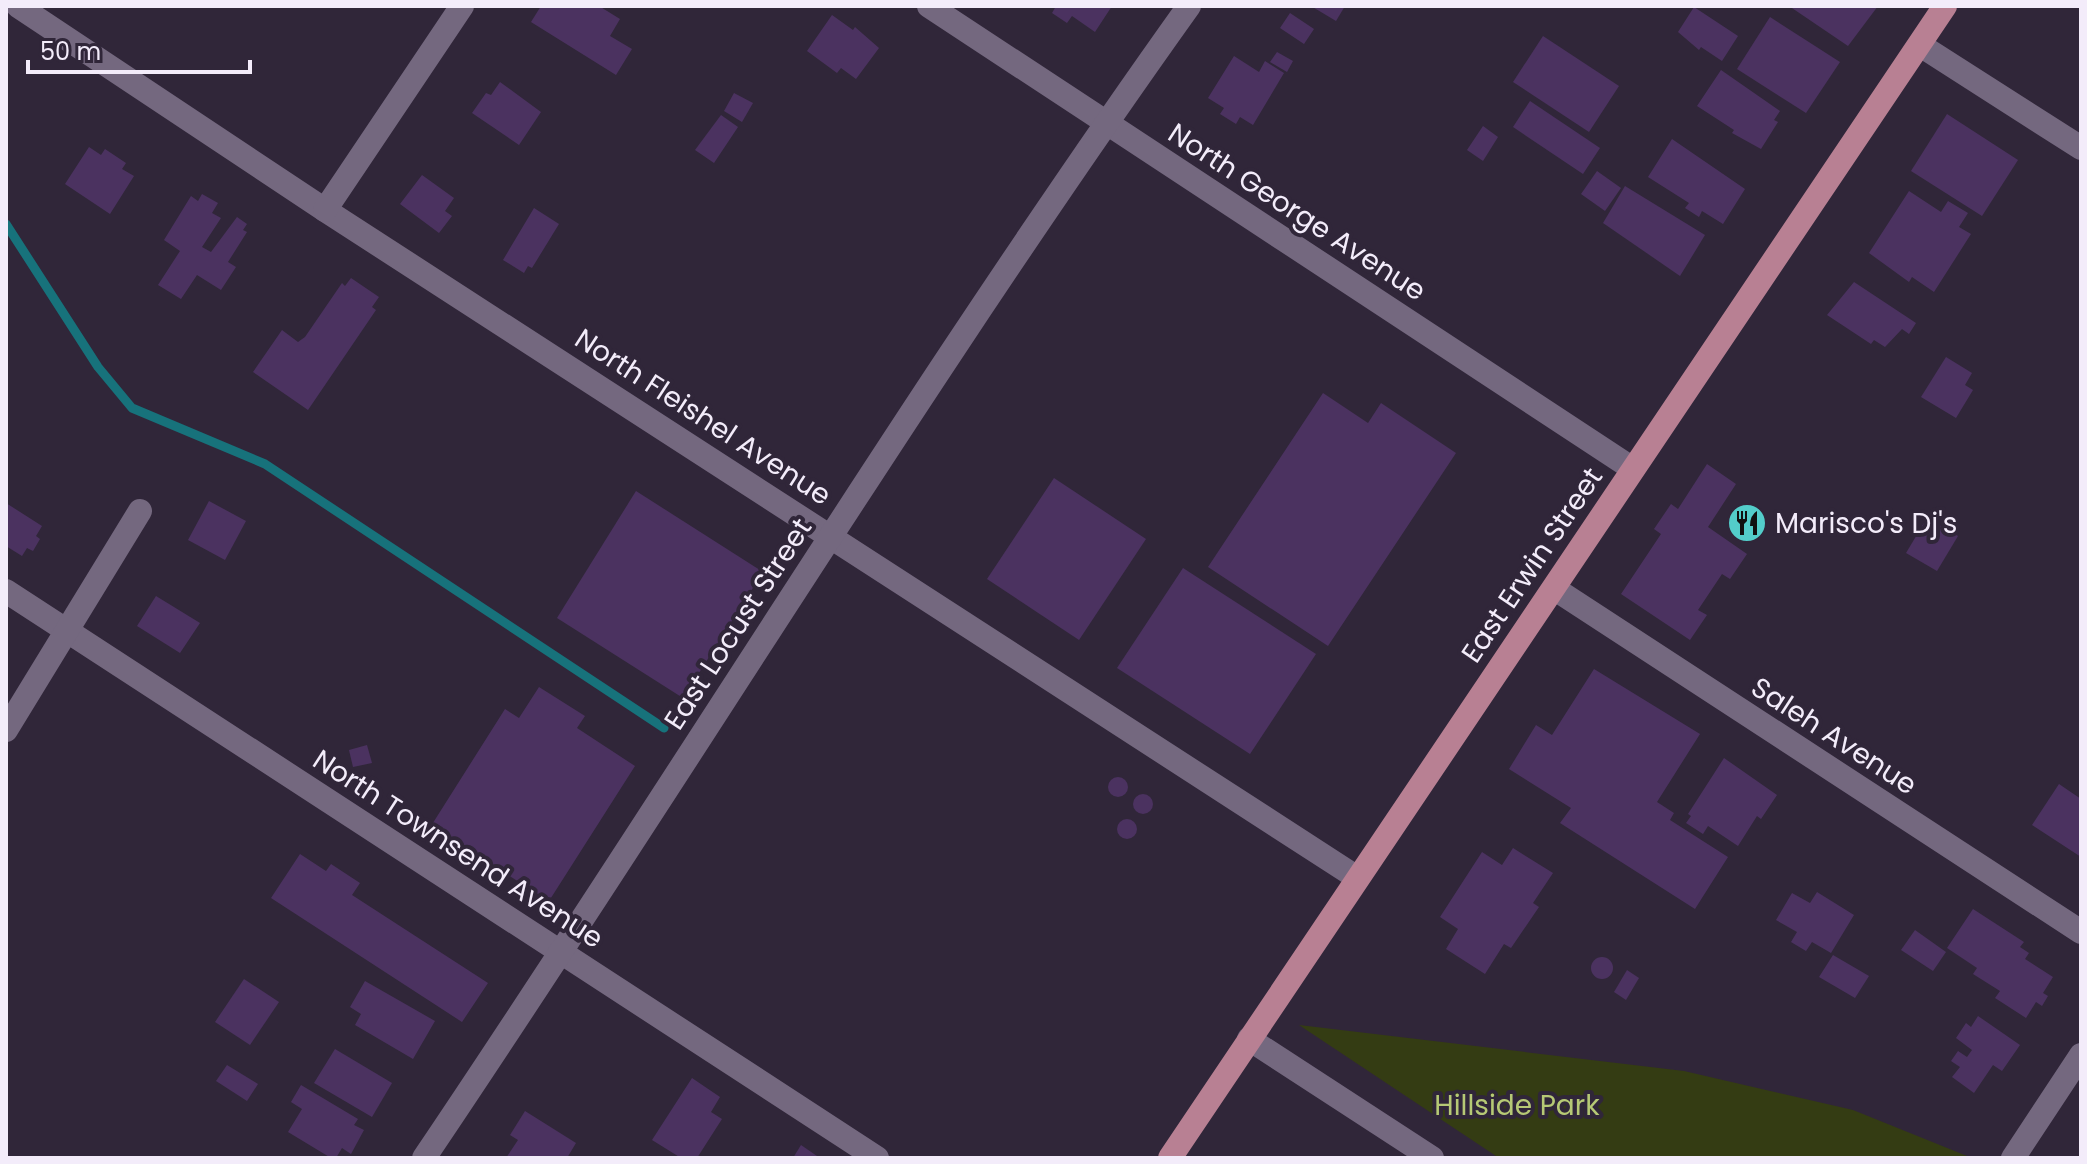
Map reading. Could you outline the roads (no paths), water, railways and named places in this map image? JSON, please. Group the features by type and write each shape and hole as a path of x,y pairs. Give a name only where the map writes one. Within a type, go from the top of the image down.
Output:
{"main road":[{"name":"East Erwin Street","path":"1170,1158 1356,877 1555,589 1945,6"}],"street":[{"name":"North Fleishel Avenue","path":"18,6 325,210 1356,877"},
{"path":"325,210 462,6"},
{"name":"North George Avenue","path":"929,6 1633,469"},
{"name":"East Locust Street","path":"424,1158 562,953 830,535 1189,6"},
{"path":"1920,45 2081,148"},
{"path":"6,730 140,511"},
{"name":"Saleh Avenue","path":"1555,589 2081,932"},
{"name":"North Townsend Avenue","path":"6,591 877,1158"},
{"path":"1249,1039 1432,1158"},
{"path":"2013,1158 2081,1055"}],"waterway":[{"path":"6,224 98,367 132,408 265,464 664,728"}],"place":[{"name":"Marisco's Dj's","path":"1747,523"}],"park label":[{"name":"Hillside Park","path":"1517,1105"}]}
